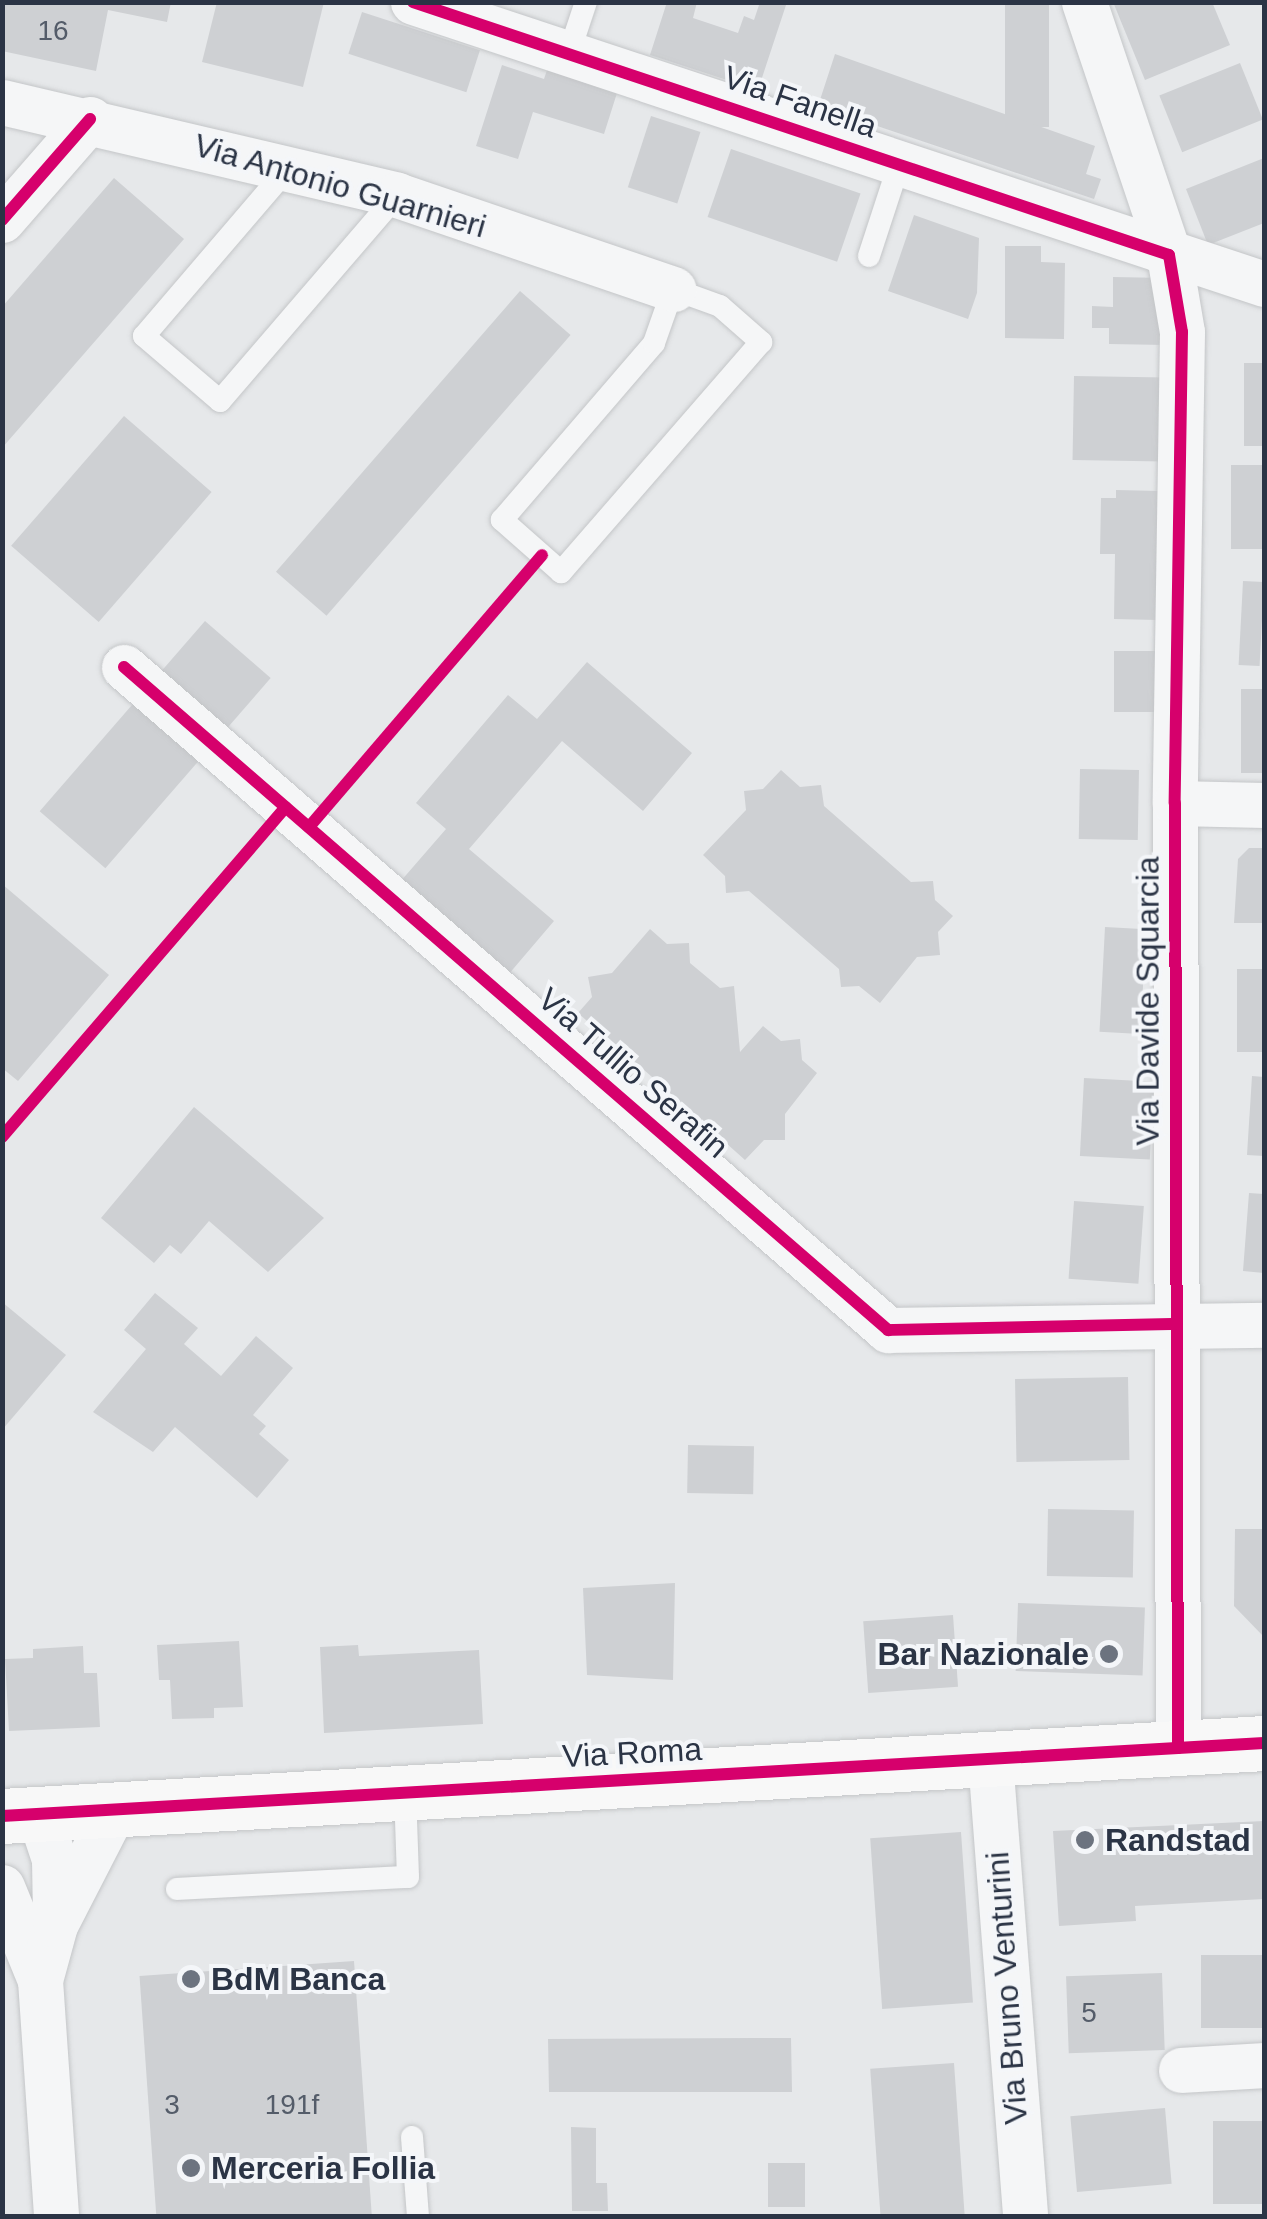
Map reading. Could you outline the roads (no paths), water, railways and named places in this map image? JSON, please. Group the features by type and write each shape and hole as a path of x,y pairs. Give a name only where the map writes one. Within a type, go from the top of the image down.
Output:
{"main road":[{"name":"Via Roma","path":"21,1815 1264,1743"}],"street":[{"name":"Via Fanella","path":"413,2 1264,284"},
{"name":"Via Davide Squarcia","path":"1084,2 1169,255 1182,332 1175,804 1178,1748"},
{"name":"Via Antonio Guarnieri","path":"2,102 90,119 397,195 673,290"},
{"path":"2,220 90,119"},
{"name":"Via Tullio Serafin","path":"124,667 888,1330 1264,1324"},
{"path":"1175,804 1264,805"},
{"name":"Via Bruno Venturini","path":"990,1759 1025,2216"},
{"path":"40,1980 55,1925 114,1810"},
{"path":"21,1815 54,1859 55,1925"},
{"path":"2,1887 40,1980 56,2216"},
{"path":"1181,2070 1264,2065"}],"lane":[{"path":"569,52 586,2"},
{"path":"869,256 900,164"},
{"path":"288,168 144,336 220,401 397,195"},
{"path":"673,290 720,306 761,342 561,572 502,520 654,343 673,290"},
{"path":"177,1889 408,1877 405,1793"},
{"path":"412,2136 418,2216"}],"place":[{"name":"Bar Nazionale","path":"1109,1654"},
{"name":"Randstad","path":"1085,1840"},
{"name":"BdM Banca","path":"191,1979"},
{"name":"Merceria Follia","path":"191,2168"}]}
